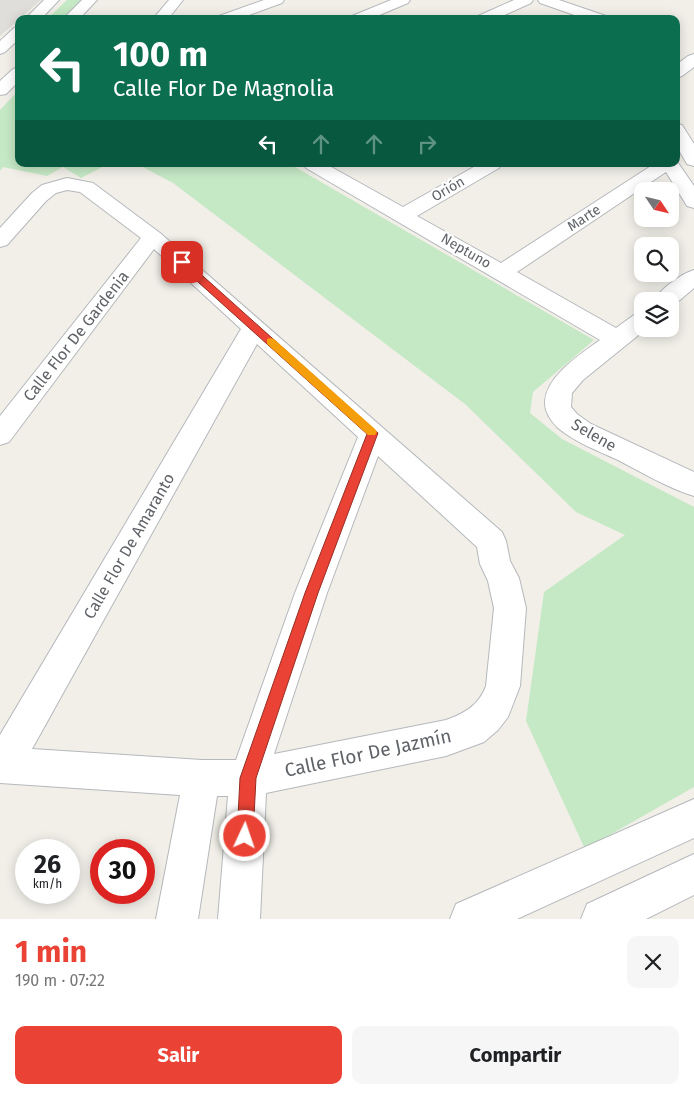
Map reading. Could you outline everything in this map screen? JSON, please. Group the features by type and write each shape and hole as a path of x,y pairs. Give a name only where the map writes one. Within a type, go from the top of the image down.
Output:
{"street":[{"path":"36,15 52,0"},
{"path":"74,15 90,0"},
{"path":"163,15 176,0"},
{"path":"234,15 262,3 277,0"},
{"path":"367,15 403,0"},
{"path":"492,15 526,0"},
{"path":"545,0 594,15"},
{"path":"591,0 600,15"},
{"path":"0,49 15,35"},
{"path":"680,70 694,59"},
{"path":"0,69 15,71"},
{"path":"0,90 15,75"},
{"path":"680,136 694,160"},
{"name":"Neptuno","path":"321,167 618,340"},
{"name":"Orión","path":"404,215 487,167"},
{"name":"Marte","path":"502,272 661,167"},
{"path":"673,167 694,202"},
{"path":"0,241 39,197 49,189 74,184 91,191 153,236 372,433 311,593 248,778 243,874 238,919"},
{"name":"Calle Flor De Gardenia","path":"0,434 153,236"},
{"path":"676,292 694,277"},
{"name":"Calle Flor De Amaranto","path":"2,765 254,327"},
{"name":"Selene","path":"634,327 567,383 560,391 558,398 559,410 571,424 582,431 694,485"},
{"name":"Calle Flor De Jazmín","path":"2,765 202,778 248,778 446,738 471,730 486,718 496,705 503,686 510,608 503,578 495,564 491,541 372,433"},
{"path":"177,919 202,778"},
{"path":"471,919 694,818"},
{"path":"602,919 694,874"}],"shaded area":[{"path":"0,0 41,0 24,15 15,15 15,23 0,36"}],"green space":[{"path":"67,0 85,0 69,15 51,15"},
{"path":"15,94 15,167 63,167 47,176 3,167 0,171 0,110"},
{"path":"63,167 102,167 81,178"},
{"path":"143,167 295,167 594,340 533,392 530,413 562,439 694,507 694,787 585,849 526,721 544,592 625,535 576,512 465,404 173,183"}],"slow traffic":[{"path":"270,341 371,432"}],"route":[{"path":"182,262 372,433 311,593 248,778 245,836"}]}
